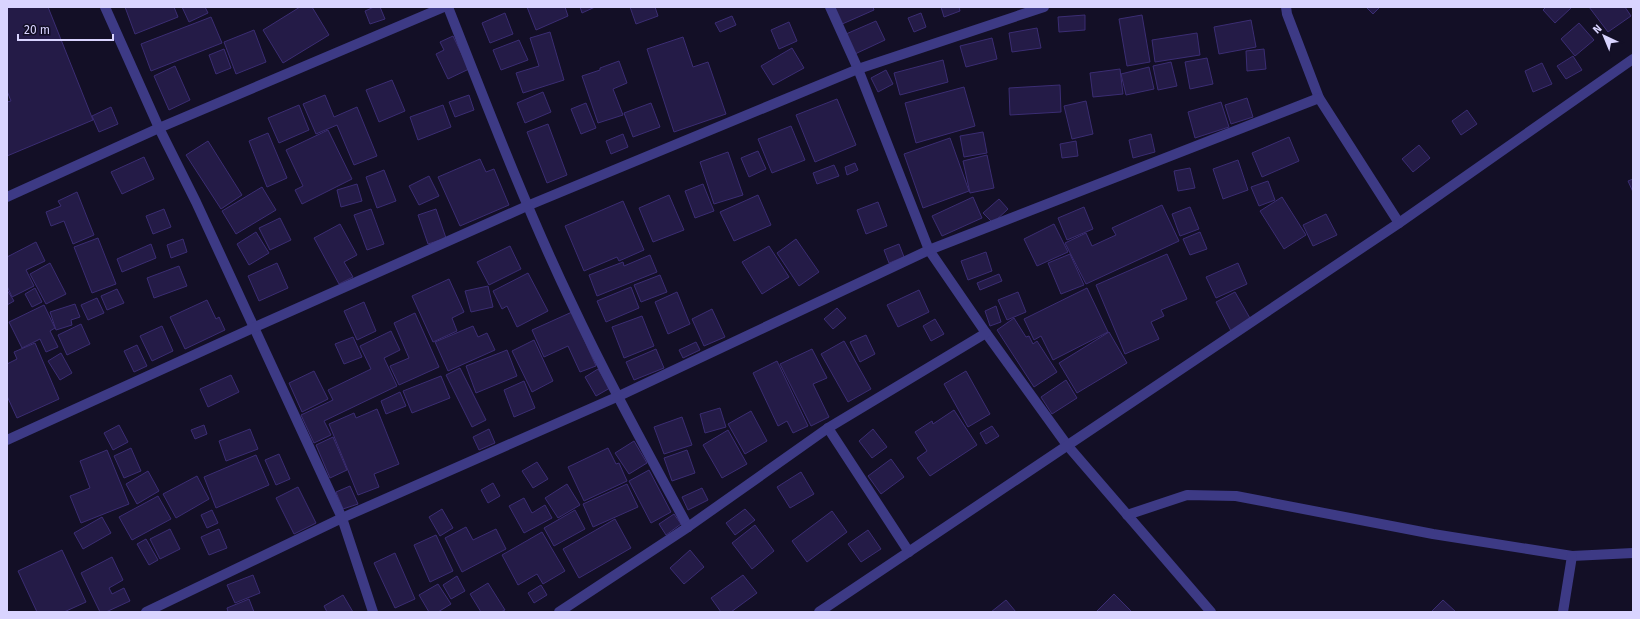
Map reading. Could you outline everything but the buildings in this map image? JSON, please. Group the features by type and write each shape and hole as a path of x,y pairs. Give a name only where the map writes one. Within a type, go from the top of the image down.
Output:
{"street":[{"path":"105,7 159,128 196,202 342,518 373,612"},
{"path":"7,197 159,128 444,7"},
{"path":"448,7 527,206 571,303 688,527"},
{"path":"830,7 858,68 929,250 986,333 1067,445 1211,612"},
{"path":"7,440 527,206 858,68 1044,7"},
{"path":"1286,7 1287,14 1320,98 1399,223"},
{"path":"819,612 828,608 1067,445 1399,223 1633,59"},
{"path":"146,612 342,518 619,396 929,250 1320,98"},
{"path":"559,612 688,527 828,428 986,333"},
{"path":"828,428 909,552"},
{"path":"1127,515 1187,495 1236,496 1433,534 1572,556 1633,553"},
{"path":"1563,612 1572,556"}]}
